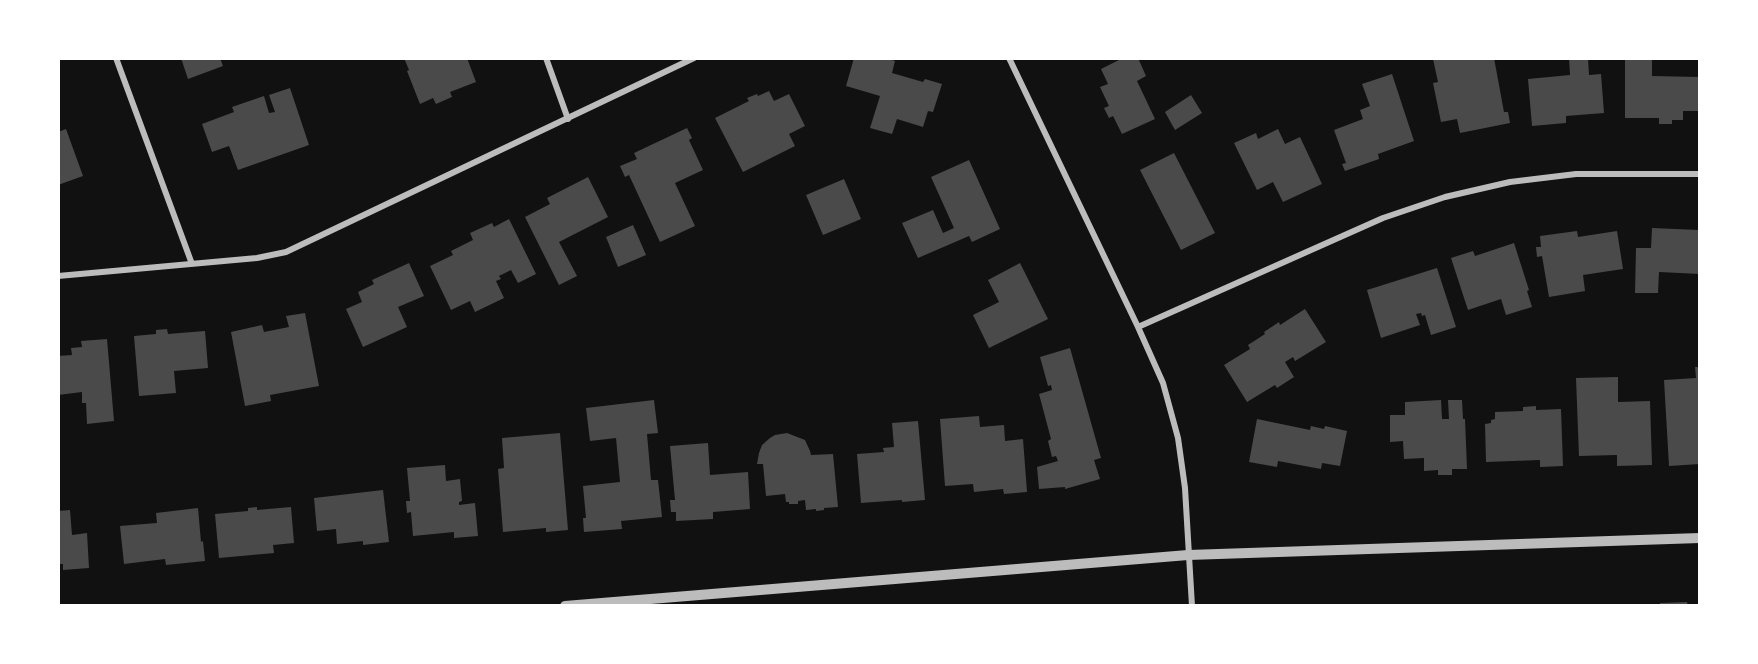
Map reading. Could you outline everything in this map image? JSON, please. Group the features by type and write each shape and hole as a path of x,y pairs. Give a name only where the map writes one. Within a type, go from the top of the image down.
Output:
{"street":[{"path":"116,58 192,264"},
{"path":"546,58 568,118"},
{"path":"58,276 256,258 286,252 694,58"},
{"path":"1009,58 1163,383 1178,438 1185,488 1192,606"},
{"path":"1138,327 1383,218 1445,197 1510,182 1576,174 1700,174"},
{"path":"565,606 1188,555 1700,538"}],"building":[{"path":"181,58 220,58 223,66 188,79"},
{"path":"404,58 467,58 476,82 450,92 452,97 436,104 433,98 420,104"},
{"path":"854,58 887,58 895,61 892,73 923,82 925,79 942,84 933,112 928,111 923,127 897,119 892,134 870,128 880,96 846,86"},
{"path":"1123,58 1138,58 1146,76 1137,81 1155,119 1122,134 1113,116 1109,118 1104,108 1109,106 1100,87 1108,84 1101,69"},
{"path":"1494,58 1504,112 1508,112 1510,123 1460,133 1457,119 1441,122 1433,83 1438,82 1433,59"},
{"path":"1569,58 1588,58 1589,75 1601,74 1604,113 1566,116 1566,123 1532,126 1528,79 1570,75"},
{"path":"1625,58 1652,58 1652,76 1700,77 1700,111 1683,111 1683,120 1672,120 1672,124 1659,124 1659,118 1625,118"},
{"path":"1392,74 1414,141 1378,154 1379,159 1345,171 1342,164 1346,163 1334,130 1363,119 1360,110 1370,106 1362,84"},
{"path":"290,88 309,145 238,170 229,146 212,152 202,124 234,112 232,107 264,96 269,113 275,112 269,95"},
{"path":"769,91 774,101 789,94 805,126 789,134 795,146 743,172 715,118 749,101 747,98"},
{"path":"1191,95 1202,113 1175,130 1165,112"},
{"path":"687,128 692,138 689,140 703,170 675,183 695,226 660,242 629,175 625,177 620,166 637,159 634,153"},
{"path":"66,129 83,176 58,185 58,132"},
{"path":"1278,129 1285,144 1300,137 1322,184 1283,202 1273,182 1257,190 1234,143 1256,133 1258,139"},
{"path":"1174,153 1215,233 1181,250 1140,170"},
{"path":"969,160 1000,229 972,242 969,236 918,258 902,223 933,210 943,233 954,228 931,177"},
{"path":"588,177 608,217 559,242 577,276 559,285 525,217 550,204 547,198"},
{"path":"844,179 861,219 823,235 806,195"},
{"path":"509,219 536,274 518,283 511,270 499,276 501,279 496,281 504,298 475,312 470,301 451,310 430,266 453,255 451,251 473,240 470,233 492,223 494,227"},
{"path":"633,225 646,255 618,267 606,237"},
{"path":"1652,228 1699,230 1700,274 1659,272 1658,293 1635,293 1636,248 1651,248"},
{"path":"1577,231 1578,237 1617,231 1623,269 1583,275 1585,291 1549,297 1542,256 1537,257 1536,247 1541,247 1540,236"},
{"path":"1514,243 1532,307 1506,315 1501,299 1468,310 1451,258 1473,251 1475,256"},
{"path":"409,263 424,296 398,307 407,327 363,347 346,309 362,302 358,292 374,284 372,280"},
{"path":"1020,263 1048,319 989,348 973,315 999,302 988,280"},
{"path":"1437,268 1456,327 1431,335 1425,315 1422,316 1421,313 1416,314 1420,325 1381,338 1367,290"},
{"path":"1305,309 1326,342 1295,361 1293,357 1285,362 1294,377 1277,388 1275,385 1247,402 1224,365 1250,349 1248,345 1265,334 1264,332"},
{"path":"305,313 319,386 270,395 271,401 245,406 231,332 262,325 264,332 289,327 286,316"},
{"path":"167,329 168,334 205,331 208,368 174,371 176,393 139,396 134,336 156,334 156,330"},
{"path":"107,339 114,421 87,424 86,403 82,403 82,392 58,395 58,356 72,355 71,348 82,347 81,341"},
{"path":"1070,348 1101,458 1094,460 1100,479 1065,489 1065,487 1039,489 1037,467 1058,461 1056,456 1052,457 1048,441 1051,439 1039,394 1052,390 1051,385 1048,386 1040,357"},
{"path":"1695,367 1700,367 1700,464 1669,466 1664,380 1696,378"},
{"path":"1618,377 1618,402 1650,401 1652,465 1617,466 1617,455 1579,456 1576,378"},
{"path":"654,400 658,433 647,434 651,480 658,480 662,517 621,521 622,529 584,532 583,518 586,518 583,486 620,482 616,438 590,441 586,408"},
{"path":"1441,400 1442,419 1449,419 1448,400 1462,400 1463,419 1465,419 1467,469 1452,469 1452,475 1438,475 1438,470 1424,471 1424,458 1404,459 1403,441 1390,442 1390,415 1405,415 1405,402"},
{"path":"1536,406 1536,410 1561,409 1563,466 1540,467 1540,460 1486,462 1485,424 1495,419 1495,412 1523,411 1523,407"},
{"path":"979,416 980,427 1004,425 1005,441 1023,439 1027,492 1004,494 1003,489 974,492 973,484 945,486 940,419"},
{"path":"1257,419 1310,430 1311,426 1324,429 1325,426 1347,431 1340,466 1322,463 1321,469 1278,461 1277,467 1249,462"},
{"path":"918,421 925,500 861,503 857,454 884,452 883,448 894,447 892,423"},
{"path":"560,433 568,530 546,532 546,528 503,532 498,469 504,468 502,438"},
{"path":"787,433 805,440 811,455 833,454 838,507 816,511 816,509 806,510 805,500 798,501 798,504 789,504 786,502 785,494 766,496 763,464 757,464 759,453 762,445 770,438"},
{"path":"708,443 710,475 748,472 750,509 713,512 713,519 676,521 676,512 671,512 670,500 675,500 670,446"},
{"path":"445,465 446,481 460,479 462,501 459,505 475,503 478,536 454,538 454,532 413,536 411,512 407,513 406,501 410,501 407,468"},
{"path":"383,490 389,542 363,545 363,541 337,544 336,529 317,531 314,498"},
{"path":"257,507 257,510 291,507 294,543 273,545 274,553 219,558 215,514 248,511 248,508"},
{"path":"198,508 205,561 166,565 165,559 124,564 120,526 157,523 156,513"},
{"path":"70,510 72,535 87,533 89,568 63,570 63,564 58,564 58,511"},
{"path":"1687,602 1688,606 1660,606 1660,603"}]}
